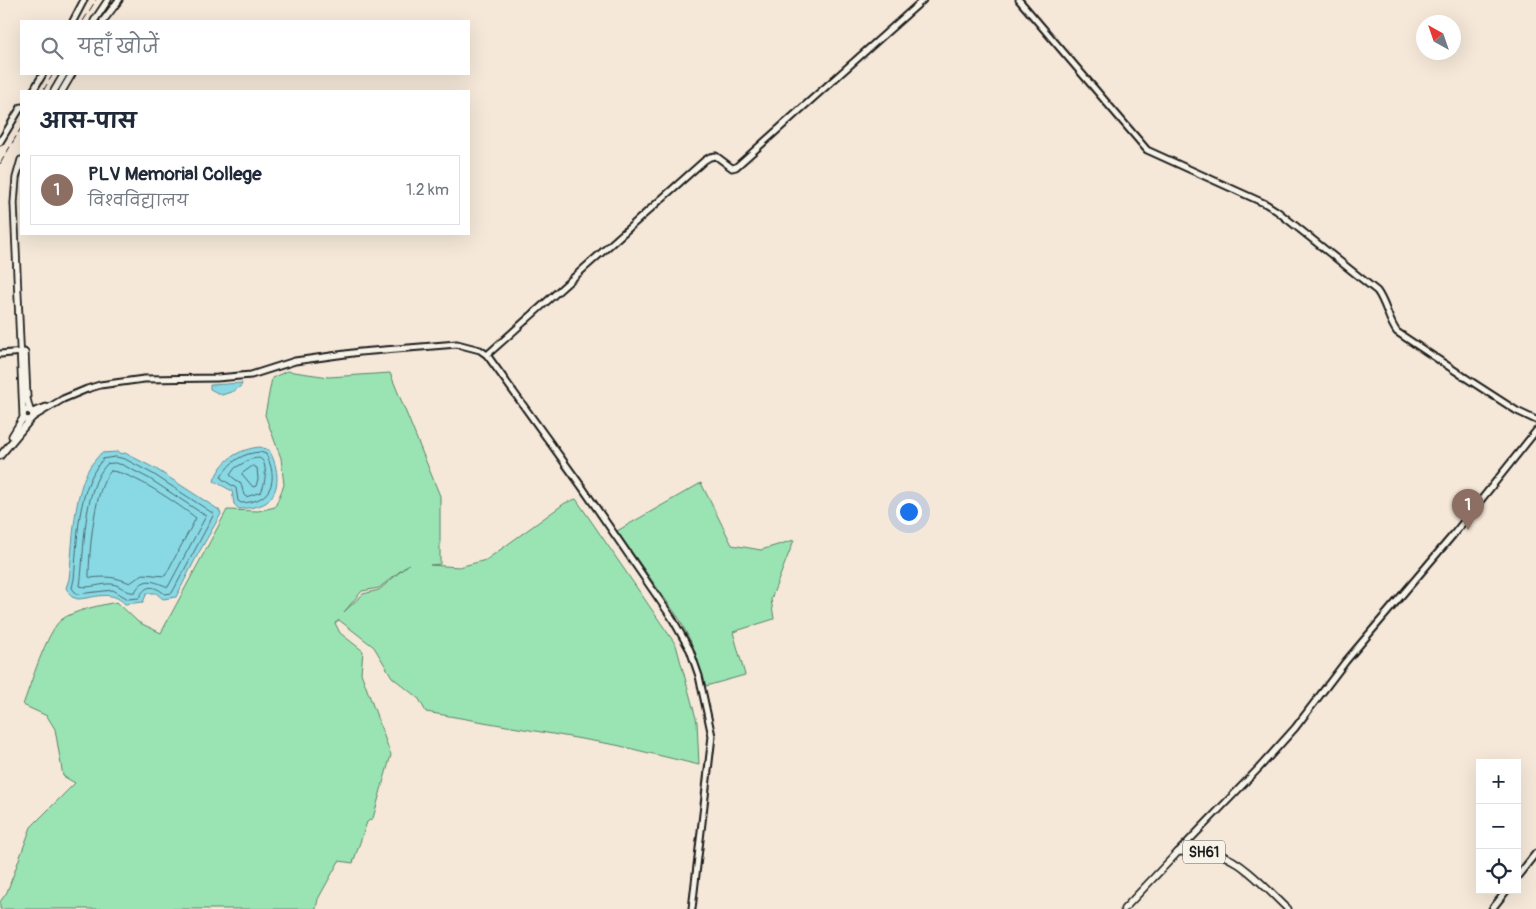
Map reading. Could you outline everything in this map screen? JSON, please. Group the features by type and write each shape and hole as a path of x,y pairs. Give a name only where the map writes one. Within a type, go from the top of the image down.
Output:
{"main road":[{"path":"96,20 114,0"},
{"path":"103,20 114,0"},
{"path":"56,90 64,75"},
{"path":"63,90 71,75"},
{"path":"0,456 28,415 14,203 16,178 20,164"},
{"path":"20,179 18,219 23,352"},
{"path":"0,451 28,415"},
{"name":"SH61","path":"1124,909 1178,852 1205,852 1227,857 1242,867 1288,909"}],"street":[{"path":"72,20 83,0"},
{"path":"487,355 710,156 716,156 729,167 736,167 923,0"},
{"path":"1019,0 1146,150 1266,204 1277,211 1377,291 1397,332 1469,380 1536,420"},
{"path":"32,90 40,75"},
{"path":"0,142 20,108"},
{"path":"28,415 86,389 144,379 217,378 251,375 295,361 360,352 457,344 480,350 487,355 582,487 672,618 690,650 699,676 712,736 692,909"},
{"path":"0,354 23,352"},
{"path":"1178,852 1293,731 1346,661 1453,535 1536,431"},
{"path":"1521,871 1536,853"},
{"path":"1492,909 1503,894"}],"green space":[{"path":"287,371 329,377 390,373 440,496 440,564 430,565 459,567 486,560 565,503 576,499 676,645 697,722 699,765 616,745 426,712 419,699 392,677 374,647 339,620 335,623 340,633 363,651 361,673 391,755 373,818 367,822 353,863 339,861 318,899 316,909 0,909 0,902 7,892 31,827 75,783 63,776 55,729 47,716 23,705 39,659 50,635 61,620 73,613 117,602 138,622 161,633 227,510 258,511 275,507 284,485 281,458 265,415 272,378","holes":["409,564 379,590 363,594 344,612 362,591 379,588"]},
{"path":"701,483 732,545 761,550 794,540 771,599 774,619 733,632 745,675 706,686 690,640 680,620 617,531"}],"water":[{"path":"242,383 234,391 222,395 210,389 210,385"},
{"path":"260,447 269,450 274,462 277,475 276,488 269,500 263,504 239,509 234,504 232,491 214,481 221,467 232,457 245,450"},
{"path":"118,452 121,454 125,453 156,469 219,510 221,514 176,597 163,599 156,593 147,593 143,602 125,604 120,599 108,596 78,599 72,597 66,588 69,579 77,504 85,476 101,453"}],"railway":[{"path":"84,20 96,0"},
{"path":"44,90 52,75"},
{"path":"0,164 20,130"}],"place":[{"name":"PLV Memorial College","path":"1468,530"}]}
